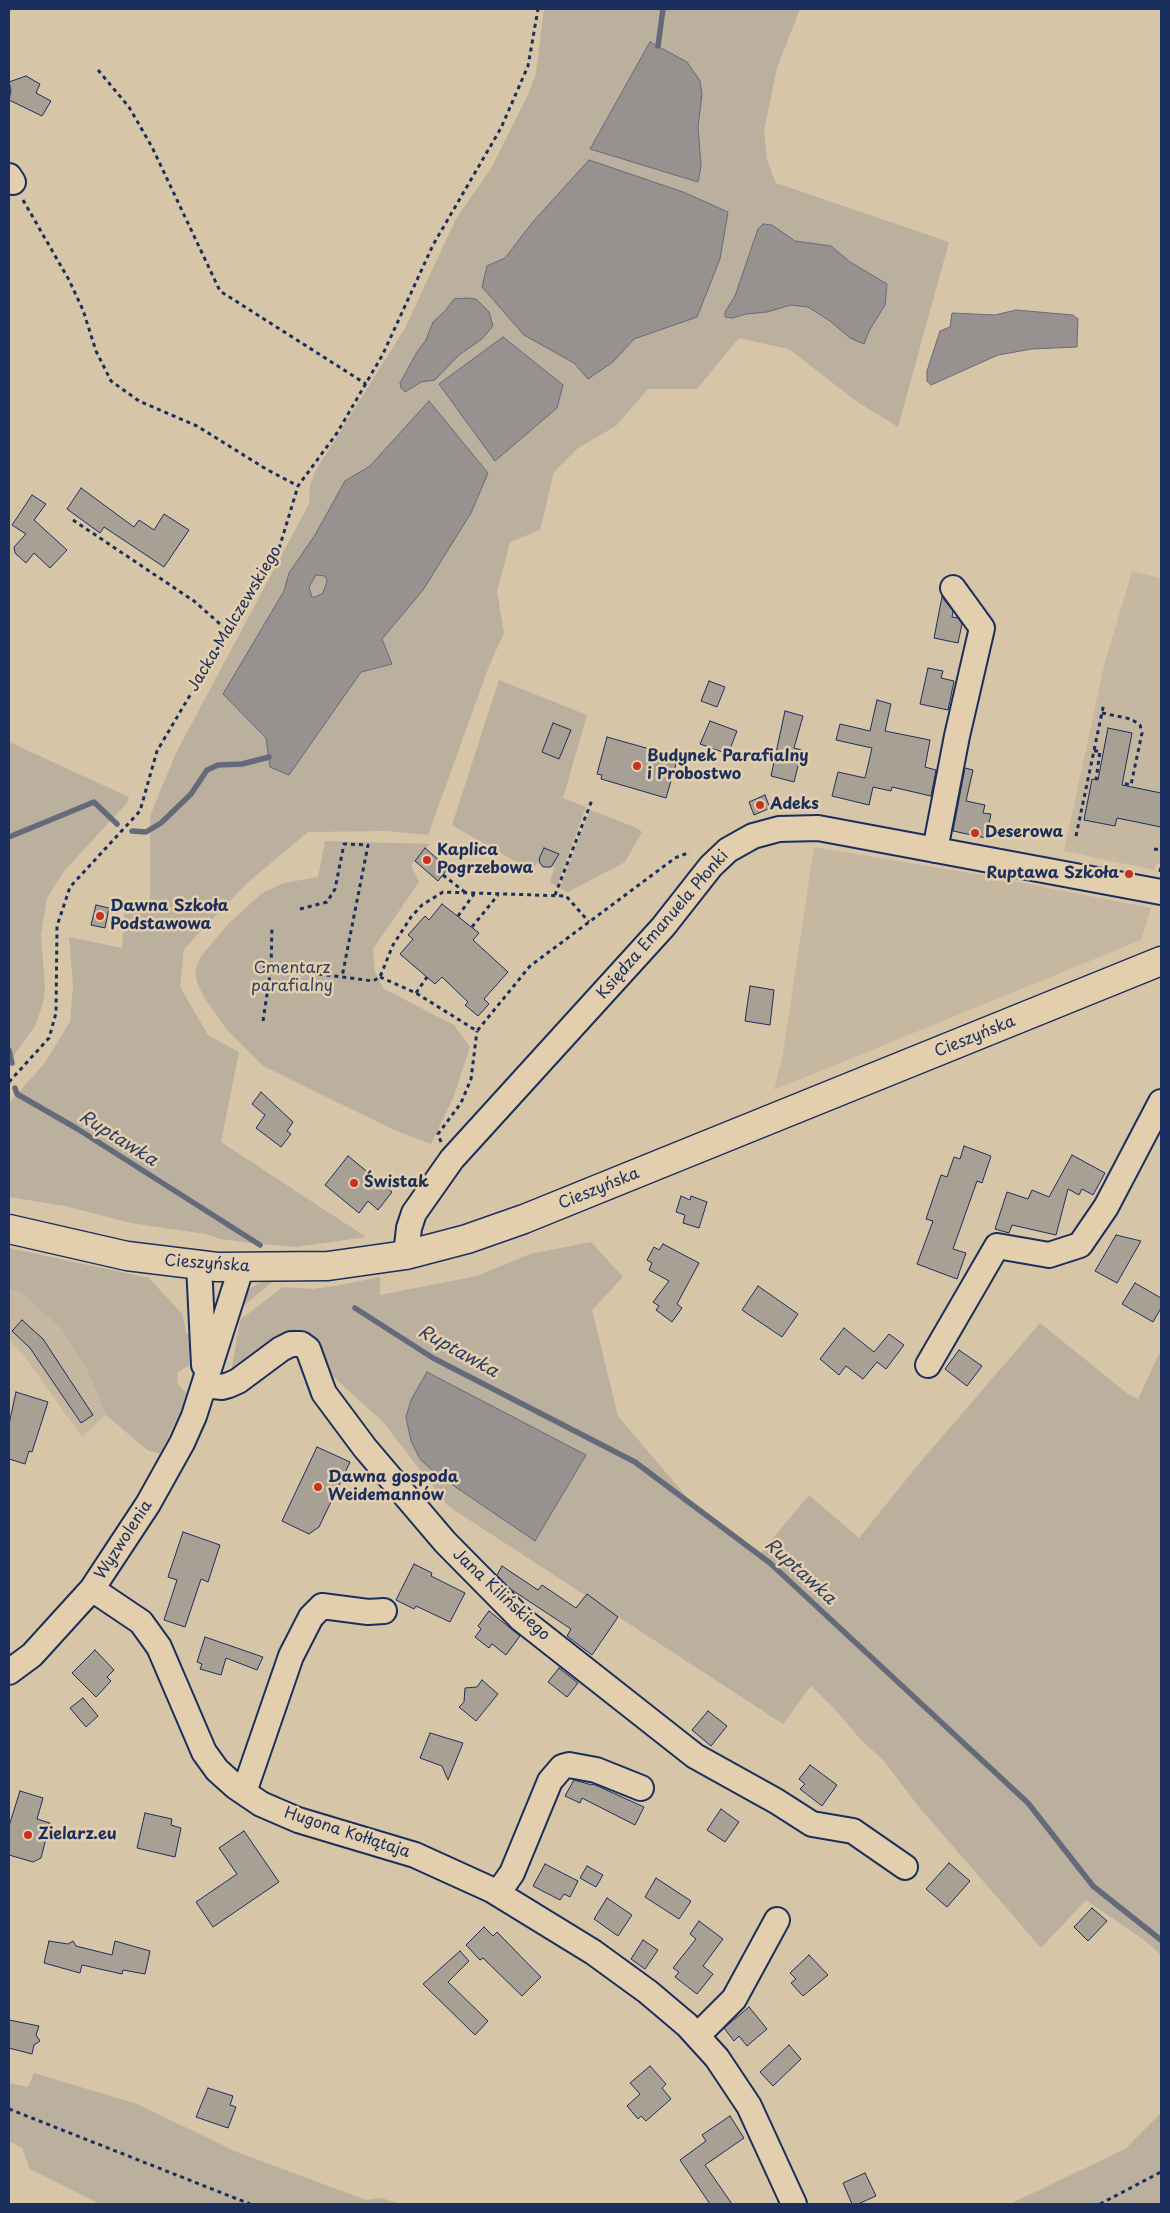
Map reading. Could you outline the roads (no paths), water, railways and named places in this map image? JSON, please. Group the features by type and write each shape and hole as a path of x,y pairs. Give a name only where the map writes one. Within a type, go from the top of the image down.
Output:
{"main road":[{"name":"Cieszyńska","path":"9,1230 127,1256 199,1265 239,1267 328,1266 406,1255 467,1239 524,1219 1161,962"}],"street":[{"path":"936,850 957,736 982,628 953,588"},
{"name":"Księdza Emanuela Płonki","path":"406,1255 414,1213 452,1159 663,928 711,866 728,850 753,836 778,829 818,828 936,850 1161,882"},
{"path":"928,1365 997,1246 1049,1255 1080,1245 1106,1207 1161,1102"},
{"name":"Wyzwolenia","path":"199,1265 205,1385"},
{"name":"Wyzwolenia","path":"9,1672 32,1655 92,1590 148,1504 182,1443 205,1385 238,1278 239,1267"},
{"name":"Jana Kilińskiego","path":"205,1385 222,1387 229,1385 238,1381 281,1349 291,1344 301,1344 308,1349 324,1393 365,1448 445,1542 521,1620 694,1756 776,1801 812,1824 853,1831 905,1867"},
{"name":"Hugona Kołłątaja","path":"92,1590 141,1622 159,1647 204,1752 217,1770 244,1792 261,1804 298,1820 415,1855 498,1893 593,1952 648,1992 688,2025 717,2058 749,2106 794,2204"},
{"path":"244,1792 291,1656 311,1617 322,1606 368,1612 384,1611"},
{"path":"498,1893 512,1873 550,1781 562,1767 569,1764 596,1770 641,1788"},
{"path":"697,2036 734,1999 777,1920"}],"waterway":[{"path":"658,46 663,9"},
{"path":"132,831 146,832 161,823 191,794 207,770 218,765 242,764 269,757"},
{"path":"9,837 94,802 117,824"},
{"name":"Ruptawka","path":"9,1050 12,1063"},
{"name":"Ruptawka","path":"15,1088 17,1094 76,1128 260,1245"},
{"name":"Ruptawka","path":"355,1308 433,1358 635,1462 770,1563 1028,1803 1093,1886 1161,1940"}],"place":[{"name":"Budynek Parafialny i Probostwo","path":"637,766"},
{"name":"Adeks","path":"760,805"},
{"name":"Deserowa","path":"975,833"},
{"name":"Kaplica Pogrzebowa","path":"427,860"},
{"name":"Ruptawa Szkoła","path":"1129,874"},
{"name":"Dawna Szkoła Podstawowa","path":"100,916"},
{"name":"Świstak","path":"354,1183"},
{"name":"Dawna gospoda Weidemannów","path":"318,1487"},
{"name":"Zielarz.eu","path":"28,1835"}],"park label":[{"name":"Cmentarz parafialny","path":"292,978"}]}
